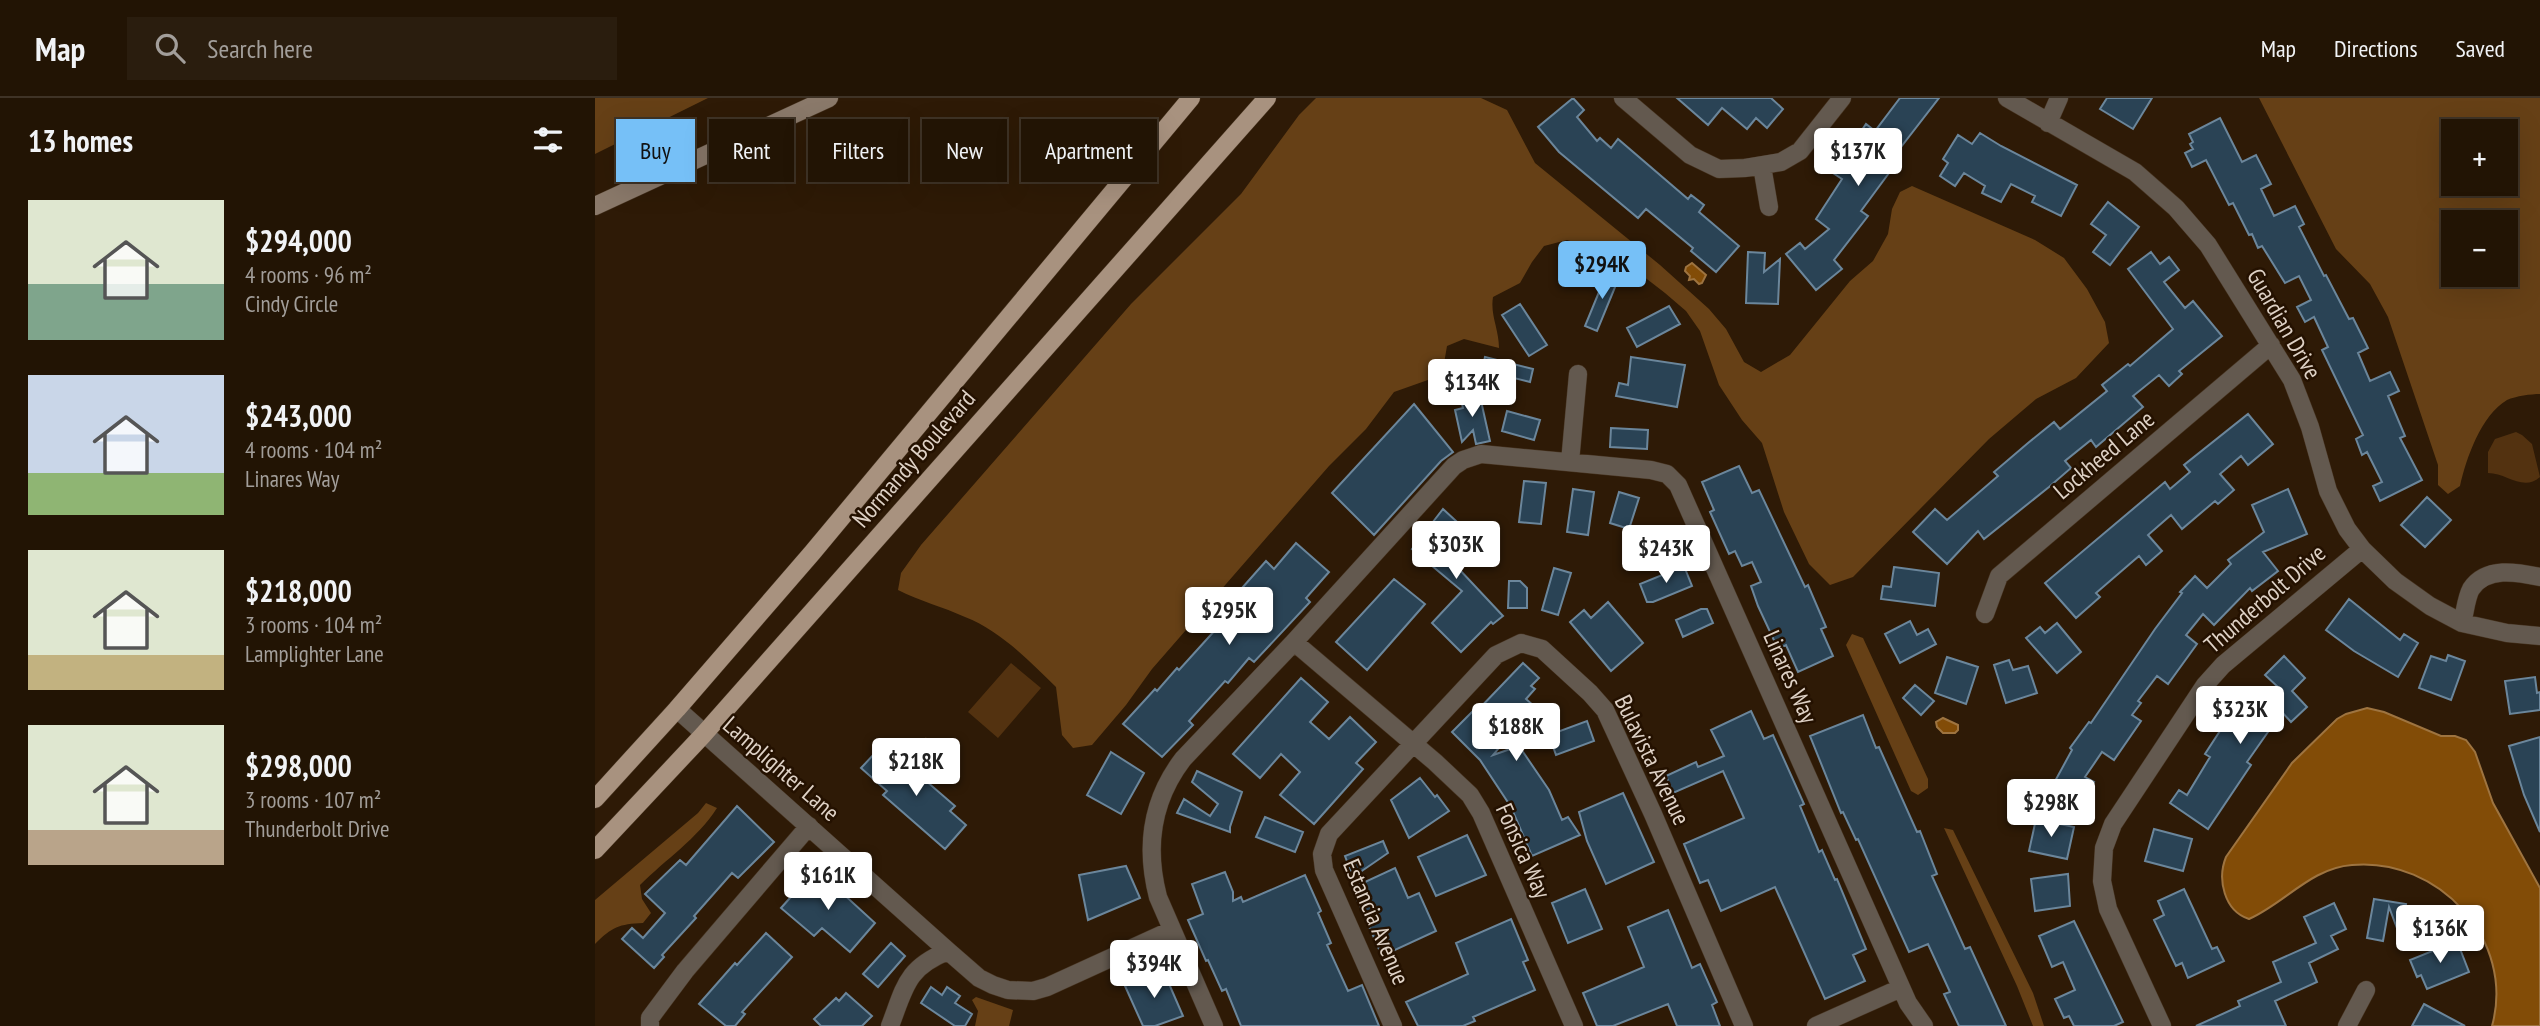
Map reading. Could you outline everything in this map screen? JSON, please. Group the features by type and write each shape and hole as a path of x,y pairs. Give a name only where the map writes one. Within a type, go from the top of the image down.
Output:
{"main road":[{"name":"Normandy Boulevard","path":"595,799 812,553 1191,98"},
{"name":"Normandy Boulevard","path":"595,850 703,734 1267,98"}],"street":[{"path":"595,206 829,98"},
{"path":"1623,98 1690,155 1719,169 1781,162 1800,150 1842,98"},
{"name":"Guardian Drive","path":"2007,98 2135,172 2176,208 2207,245 2292,380 2310,427 2329,491 2347,529 2362,549 2395,581 2430,606 2462,623 2507,633 2540,636"},
{"path":"2048,123 2059,98"},
{"path":"1753,167 1769,206"},
{"name":"Lockheed Lane","path":"1985,614 1999,576 2271,345"},
{"path":"1570,462 1578,374"},
{"name":"Linares Way","path":"1215,1026 1159,897 1152,868 1151,838 1159,799 1183,759 1462,460 1481,454 1651,470 1667,474 1678,485 1901,988 1924,1026"},
{"name":"Thunderbolt Drive","path":"2162,1026 2108,909 2102,881 2104,848 2113,824 2205,685 2223,665 2362,549"},
{"path":"2462,623 2472,589 2490,574 2516,572 2540,577"},
{"name":"Fonsica Way","path":"1294,642 1414,743 1469,795 1481,813 1574,1026"},
{"name":"Bulavista Avenue","path":"1414,743 1496,655 1521,643 1542,649 1590,693 1605,710 1616,730 1744,1026"},
{"name":"Lamplighter Lane","path":"677,709 948,951 979,978 993,985 1008,990 1033,991 1047,988 1172,930"},
{"name":"Estancia Avenue","path":"1393,1026 1324,870 1322,853 1329,834 1414,743"},
{"path":"650,1026 650,1018 685,971 809,826"},
{"path":"890,1026 902,990 917,968 928,959 948,951"},
{"path":"1816,1026 1901,988"},
{"path":"2347,1026 2367,990"}],"shaded area":[{"path":"595,98 708,98 666,119 616,119 616,144 595,154"},
{"path":"1316,98 1481,98 1507,110 1535,163 1660,265 1709,309 1726,329 1744,362 1761,372 1790,355 1850,281 1873,261 1888,234 1892,209 1900,192 1912,186 2035,240 2064,258 2087,289 2105,322 2109,343 2076,378 2036,399 1989,439 1853,577 1830,585 1809,564 1784,512 1762,443 1742,420 1719,385 1700,331 1686,311 1630,266 1593,248 1567,240 1544,246 1520,283 1493,297 1499,348 1464,339 1447,346 1442,375 1394,392 1366,429 1329,466 1152,669 1092,745 1073,748 1062,735 1056,687 991,630 898,590 901,573 921,545 1131,304 1241,194 1299,115"},
{"path":"2259,98 2540,98 2540,394 2507,400 2498,407 2476,438 2460,486 2448,494 2438,485 2438,465 2388,317 2370,284 2336,249"},
{"path":"1692,263 1706,275 1702,283 1689,280 1690,276 1685,271"},
{"path":"2516,432 2532,444 2540,477 2534,481 2521,482 2488,473 2488,452 2495,439"},
{"path":"1852,634 1863,638 1928,779 1928,788 1918,795 1911,791 1846,645"},
{"path":"1011,663 1041,688 998,738 968,712"},
{"path":"2367,708 2384,712 2441,736 2455,736 2466,740 2475,752 2493,803 2540,888 2540,1026 2492,1026 2496,994 2492,963 2481,935 2463,910 2440,890 2414,875 2384,866 2352,865 2337,868 2311,879 2249,919 2240,915 2228,902 2222,875 2226,857 2292,763 2337,719"},
{"path":"1943,718 1958,725 1955,733 1943,733 1937,727 1936,722"},
{"path":"926,739 956,765 942,781 912,754"},
{"path":"706,803 717,808 709,819 640,885 642,899 651,913 643,923 616,928 595,944 595,900 698,813"},
{"path":"1944,828 1953,830 2033,993 2044,1026 2033,1026"},
{"path":"976,997 1013,1010 1009,1026 975,1026 978,1011 972,1000"}],"building":[{"path":"1573,98 1584,110 1577,117 1597,141 1600,138 1611,148 1618,139 1688,199 1691,195 1704,205 1699,212 1739,246 1716,272 1691,251 1693,248 1646,209 1638,218 1559,152 1538,127"},
{"path":"1677,98 1771,98 1783,109 1767,128 1756,118 1747,129 1722,108 1708,125"},
{"path":"1900,98 1939,98 1884,169 1889,173 1861,211 1868,216 1834,260 1842,269 1816,290 1786,254 1800,243 1805,249 1829,229 1816,219 1842,179 1833,173 1866,124 1875,131"},
{"path":"2107,98 2152,98 2133,129 2100,109"},
{"path":"2220,118 2242,162 2256,155 2271,184 2261,189 2274,216 2295,206 2304,224 2299,227 2324,276 2326,275 2349,319 2353,318 2368,348 2358,353 2370,381 2390,372 2399,391 2388,396 2405,436 2400,438 2422,480 2380,501 2373,486 2382,482 2367,452 2362,455 2356,439 2363,435 2322,350 2328,347 2314,317 2305,322 2297,307 2311,300 2299,276 2285,283 2262,246 2258,248 2252,234 2249,235 2233,203 2229,205 2206,160 2192,167 2185,153 2193,149 2189,134"},
{"path":"1980,133 2077,185 2061,216 2032,202 2035,196 2011,184 2001,202 1982,193 1985,186 1964,173 1955,186 1940,176 1948,163 1943,159 1958,135 1972,144"},
{"path":"2108,202 2139,227 2110,265 2093,252 2106,235 2091,224"},
{"path":"1748,252 1765,253 1764,272 1780,259 1778,304 1746,303"},
{"path":"2151,252 2160,264 2169,257 2179,270 2164,282 2185,308 2193,301 2222,336 2179,371 2182,374 2169,386 2159,375 2133,396 2143,407 2096,447 2091,440 2065,461 2071,468 2049,487 1984,539 1978,531 1947,564 1913,532 1935,509 1947,520 1998,476 1994,472 2028,443 2054,422 2060,429 2107,391 2102,385 2128,364 2130,366 2173,329 2128,269"},
{"path":"1608,270 1620,275 1597,331 1585,326"},
{"path":"1520,304 1547,345 1529,356 1502,315"},
{"path":"1669,306 1680,324 1637,347 1627,328"},
{"path":"1485,357 1533,369 1530,382 1482,370"},
{"path":"1631,357 1685,365 1677,407 1616,396 1619,383 1628,385"},
{"path":"1479,392 1490,441 1476,444 1473,430 1462,442 1455,410 1463,408 1460,396"},
{"path":"1414,404 1453,452 1441,461 1374,535 1332,493"},
{"path":"1507,411 1540,420 1534,440 1502,431"},
{"path":"2248,414 2273,444 2248,465 2241,456 2220,474 2234,490 2218,504 2215,501 2182,529 2171,515 2148,535 2162,551 2146,565 2139,556 2096,593 2100,597 2076,618 2045,583 2165,482 2170,489 2190,472 2184,465"},
{"path":"1611,428 1648,430 1647,449 1610,447"},
{"path":"1739,466 1752,493 1759,490 1805,587 1808,585 1826,627 1821,629 1833,656 1798,672 1786,645 1778,649 1758,606 1751,586 1761,582 1752,562 1742,566 1735,551 1729,554 1710,512 1714,510 1702,482"},
{"path":"1524,481 1546,483 1541,524 1519,522"},
{"path":"1573,489 1594,492 1588,535 1567,532"},
{"path":"2288,489 2307,534 2263,552 2278,571 2252,591 2250,588 2214,625 2203,614 2186,635 2197,644 2168,684 2157,676 2138,701 2141,703 2132,715 2141,721 2114,760 2102,752 2085,777 2094,782 2079,810 2048,794 2072,750 2070,748 2089,722 2091,723 2182,593 2180,592 2195,576 2207,588 2231,564 2228,560 2264,532 2252,505"},
{"path":"1619,492 1639,498 1629,529 1610,523"},
{"path":"2427,497 2451,520 2425,547 2401,525"},
{"path":"1443,509 1481,544 1458,568 1503,616 1493,624 1491,622 1461,652 1432,623 1462,591 1412,549"},
{"path":"1296,543 1329,572 1306,598 1310,602 1254,662 1249,658 1228,683 1225,681 1189,721 1193,725 1162,757 1123,724 1155,689 1157,691 1177,668 1179,670 1217,628 1211,623 1266,561 1274,569"},
{"path":"1684,566 1692,586 1647,602 1640,584"},
{"path":"1894,567 1939,573 1935,606 1881,599 1883,586 1891,587"},
{"path":"1554,568 1571,573 1558,615 1542,610"},
{"path":"1394,579 1425,604 1367,670 1336,642"},
{"path":"1509,581 1520,581 1527,588 1527,608 1508,608"},
{"path":"2349,599 2400,640 2404,634 2418,643 2398,677 2354,651 2326,630"},
{"path":"1608,602 1643,643 1611,671 1570,622 1584,610 1591,618"},
{"path":"1707,609 1713,623 1683,637 1676,620"},
{"path":"1910,621 1917,635 1928,629 1936,644 1900,663 1885,634"},
{"path":"2057,623 2081,652 2057,673 2026,638 2040,627 2045,633"},
{"path":"2448,655 2465,661 2451,700 2419,688 2431,656 2446,661"},
{"path":"2284,656 2305,678 2292,691 2307,707 2291,722 2282,712 2247,762 2251,765 2208,829 2170,803 2179,790 2187,795 2210,757 2205,754 2231,714 2239,721 2259,692 2267,699 2278,687 2265,675"},
{"path":"1947,657 1978,667 1966,704 1935,693"},
{"path":"2009,660 2013,670 2028,666 2037,693 2006,703 1994,665"},
{"path":"1523,663 1539,678 1531,686 1535,689 1526,699 1534,706 1493,755 1519,746 1549,790 1562,820 1568,817 1580,835 1532,856 1511,807 1480,760 1452,732 1475,709 1477,711"},
{"path":"2535,677 2537,693 2540,692 2540,710 2510,714 2505,681"},
{"path":"1301,678 1328,702 1310,722 1329,739 1350,717 1376,742 1356,763 1363,769 1314,824 1280,795 1300,772 1281,754 1260,778 1233,754"},
{"path":"1915,685 1934,701 1921,715 1903,698"},
{"path":"1751,711 1764,739 1773,735 1804,804 1800,806 1819,852 1822,850 1835,880 1837,879 1866,949 1853,955 1865,981 1825,999 1775,887 1721,911 1708,880 1700,883 1684,844 1744,818 1723,771 1673,793 1666,776 1696,762 1698,767 1724,756 1711,730"},
{"path":"1863,715 1917,832 1920,831 1937,874 1932,876 1965,949 1970,947 2006,1026 1959,1026 1944,994 1950,992 1928,944 1909,952 1858,839 1856,840 1843,812 1841,813 1810,736"},
{"path":"1587,721 1594,741 1556,755 1549,735"},
{"path":"2540,737 2540,832 2524,795 2509,746"},
{"path":"877,751 890,762 896,755 955,806 950,811 966,825 945,849 883,795 887,791 861,768"},
{"path":"1111,752 1144,773 1121,814 1087,795"},
{"path":"1197,771 1242,792 1230,832 1177,813 1184,799 1210,816 1218,804 1192,782"},
{"path":"1420,778 1449,811 1409,838 1391,800"},
{"path":"1623,793 1654,862 1606,884 1587,841 1579,812"},
{"path":"737,806 774,842 738,878 732,873 654,968 622,939 632,928 643,938 665,913 645,894 680,860 686,865"},
{"path":"1265,817 1303,832 1295,852 1256,837"},
{"path":"2036,819 2074,827 2067,859 2029,851"},
{"path":"2154,829 2192,839 2183,871 2145,861"},
{"path":"1467,835 1486,875 1436,896 1418,857"},
{"path":"1383,841 1388,853 1353,877 1345,856"},
{"path":"1126,866 1140,898 1088,920 1079,875"},
{"path":"1395,868 1408,898 1419,893 1436,931 1382,956 1352,888"},
{"path":"816,869 875,923 850,952 822,928 814,936 781,908"},
{"path":"1225,872 1233,892 1233,901 1241,897 1243,902 1305,875 1321,911 1318,913 1331,943 1327,945 1348,991 1362,985 1379,1026 1241,1026 1226,989 1222,991 1188,920 1203,914 1192,884"},
{"path":"2068,874 2070,906 2035,911 2031,879"},
{"path":"1585,889 1602,929 1568,943 1552,903"},
{"path":"2184,889 2212,949 2217,947 2224,961 2188,978 2182,963 2176,966 2154,920 2164,915 2158,901"},
{"path":"2374,899 2406,904 2400,936 2389,907 2383,941 2367,938"},
{"path":"2334,903 2346,929 2331,936 2338,949 2309,963 2317,982 2275,1001 2286,1026 2196,1026 2240,1006 2238,1001 2281,982 2273,962 2316,943 2304,917"},
{"path":"1668,910 1692,968 1700,964 1717,1002 1712,1005 1720,1026 1677,1026 1668,1004 1613,1026 1597,1026 1583,993 1644,967 1628,927"},
{"path":"1511,919 1528,960 1523,962 1535,990 1473,1017 1475,1021 1463,1026 1418,1026 1406,1002 1468,974 1456,943"},
{"path":"2074,921 2123,1022 2114,1026 2074,1026 2069,1016 2064,1018 2055,999 2075,990 2063,962 2052,967 2039,936"},
{"path":"766,933 792,957 742,1012 745,1014 735,1026 726,1026 699,1004"},
{"path":"2457,941 2469,972 2427,989 2421,975 2417,977 2410,960"},
{"path":"891,943 905,956 878,987 863,974"},
{"path":"1163,970 1183,1016 1155,1026 1143,1026 1125,986"},
{"path":"931,987 942,995 947,987 960,996 955,1003 972,1014 965,1026 955,1026 921,1003"},
{"path":"846,993 872,1016 862,1026 821,1026 814,1019 836,998 839,1001"},
{"path":"2424,1004 2465,1026 2412,1026"}]}
